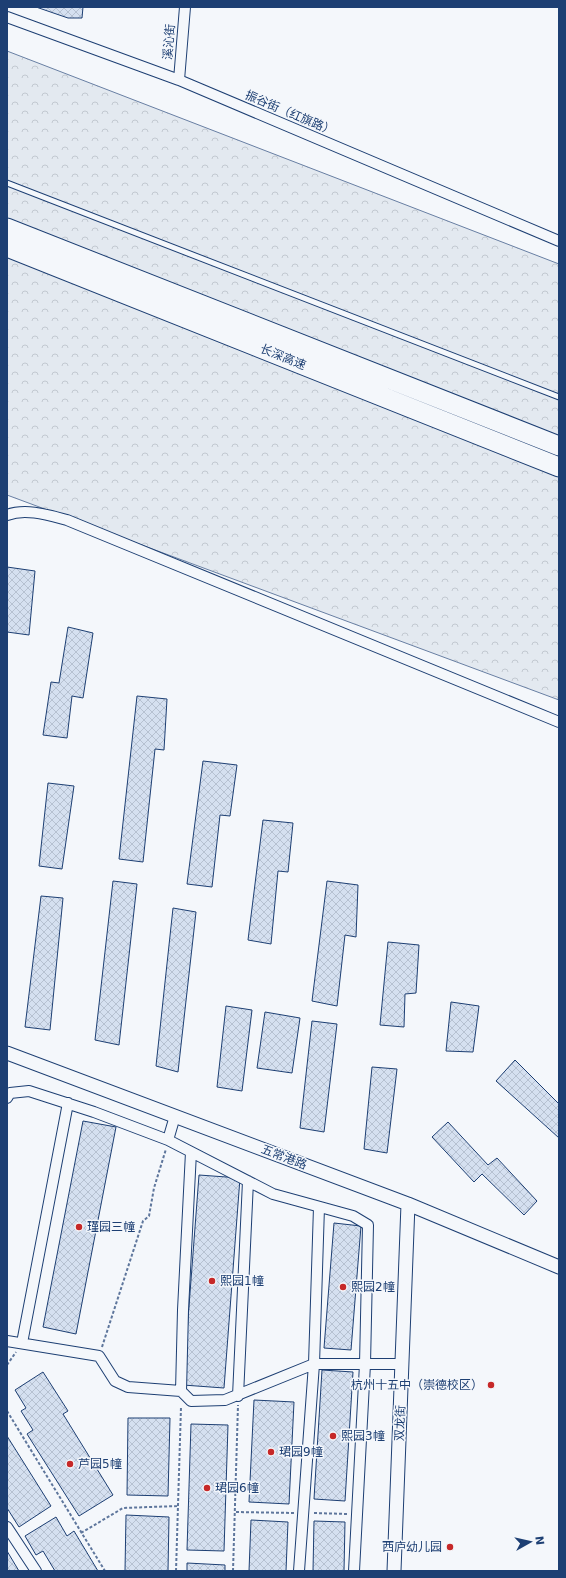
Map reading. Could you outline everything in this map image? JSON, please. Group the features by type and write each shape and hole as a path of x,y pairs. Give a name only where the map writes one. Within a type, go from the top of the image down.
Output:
{"highway":[{"name":"长深高速","path":"7,228 559,446"},
{"name":"长深高速","path":"7,247 559,467"}],"street":[{"name":"溪沁街","path":"179,80 185,7"},
{"name":"振谷街（红旗路）","path":"7,17 179,80 559,241"},
{"path":"7,515 14,513 41,514 67,520 559,722"},
{"name":"五常港路","path":"7,1052 408,1204 559,1267"},
{"path":"7,1098 10,1094 29,1091 94,1112 168,1140 273,1194 353,1216 368,1225 365,1364 354,1571"},
{"path":"22,1343 68,1103"},
{"path":"168,1140 175,1116"},
{"path":"181,1391 183,1310 191,1152"},
{"path":"238,1396 248,1181"},
{"name":"双龙街","path":"394,1571 408,1204"},
{"path":"299,1571 314,1364 319,1207"},
{"path":"7,1341 99,1356 115,1381 128,1387 181,1391 191,1401 225,1400 314,1364 402,1364"},
{"path":"7,1527 36,1571"}],"lane":[{"path":"7,184 559,397"}],"path":[{"path":"99,1356 142,1221 149,1216 154,1188 168,1140"},
{"path":"176,1571 181,1391"},
{"path":"233,1571 238,1396"},
{"path":"7,1411 105,1571"},
{"path":"81,1533 123,1508 178,1506"}],"green space":[{"path":"7,51 559,264 559,700 7,495"}],"building":[{"path":"36,7 83,7 82,18 68,18"},
{"path":"7,567 35,571 29,635 7,632"},
{"path":"68,627 93,633 83,698 72,696 67,738 43,735 51,682 59,683"},
{"path":"137,696 167,699 164,750 155,749 143,862 119,859"},
{"path":"203,761 237,765 230,816 220,815 212,887 187,884"},
{"path":"48,783 74,786 62,869 39,866"},
{"path":"263,820 293,823 288,872 278,871 271,944 248,940"},
{"path":"113,881 137,884 119,1045 95,1040"},
{"path":"327,881 358,885 356,937 345,935 337,1006 312,1001"},
{"path":"41,896 63,898 50,1030 25,1027"},
{"path":"173,908 196,912 178,1072 156,1066"},
{"path":"388,942 419,945 416,993 405,994 404,1027 380,1025"},
{"path":"451,1002 479,1006 473,1052 446,1051"},
{"path":"226,1006 252,1010 242,1091 217,1087"},
{"path":"265,1012 300,1018 292,1073 257,1068"},
{"path":"312,1021 337,1024 324,1132 300,1128"},
{"path":"515,1060 559,1104 559,1138 496,1081"},
{"path":"372,1067 397,1069 387,1153 364,1149"},
{"name":"瑾园三幢","path":"83,1121 116,1127 76,1334 43,1327"},
{"path":"448,1122 488,1165 497,1158 537,1201 524,1215 482,1174 474,1182 432,1137"},
{"name":"熙园1幢","path":"199,1175 240,1178 224,1388 183,1385"},
{"name":"熙园2幢","path":"334,1223 361,1226 351,1350 324,1348"},
{"name":"熙园3幢","path":"322,1370 353,1372 345,1501 314,1499"},
{"name":"芦园5幢","path":"43,1372 68,1411 63,1414 113,1495 79,1516 27,1434 33,1430 21,1411 26,1408 15,1390"},
{"name":"珺园9幢","path":"254,1400 294,1402 289,1504 249,1502"},
{"path":"128,1418 170,1418 168,1496 127,1495"},
{"name":"珺园6幢","path":"191,1424 228,1425 224,1551 187,1550"},
{"path":"7,1436 51,1506 19,1527 7,1508"},
{"path":"126,1515 169,1517 168,1571 125,1571"},
{"path":"56,1517 67,1536 74,1531 98,1571 55,1571 43,1551 36,1555 25,1536"},
{"path":"251,1520 288,1522 286,1571 249,1571"},
{"path":"314,1521 345,1522 344,1571 313,1571"},
{"path":"7,1551 19,1571 7,1571"},
{"path":"187,1563 225,1565 225,1571 187,1571"}],"place":[{"name":"瑾园三幢","path":"79,1227"},
{"name":"熙园1幢","path":"212,1281"},
{"name":"熙园2幢","path":"343,1287"},
{"name":"杭州十五中（崇德校区）","path":"491,1385"},
{"name":"熙园3幢","path":"333,1436"},
{"name":"珺园9幢","path":"271,1452"},
{"name":"芦园5幢","path":"70,1464"},
{"name":"珺园6幢","path":"207,1488"},
{"name":"西庐幼儿园","path":"450,1547"}]}
